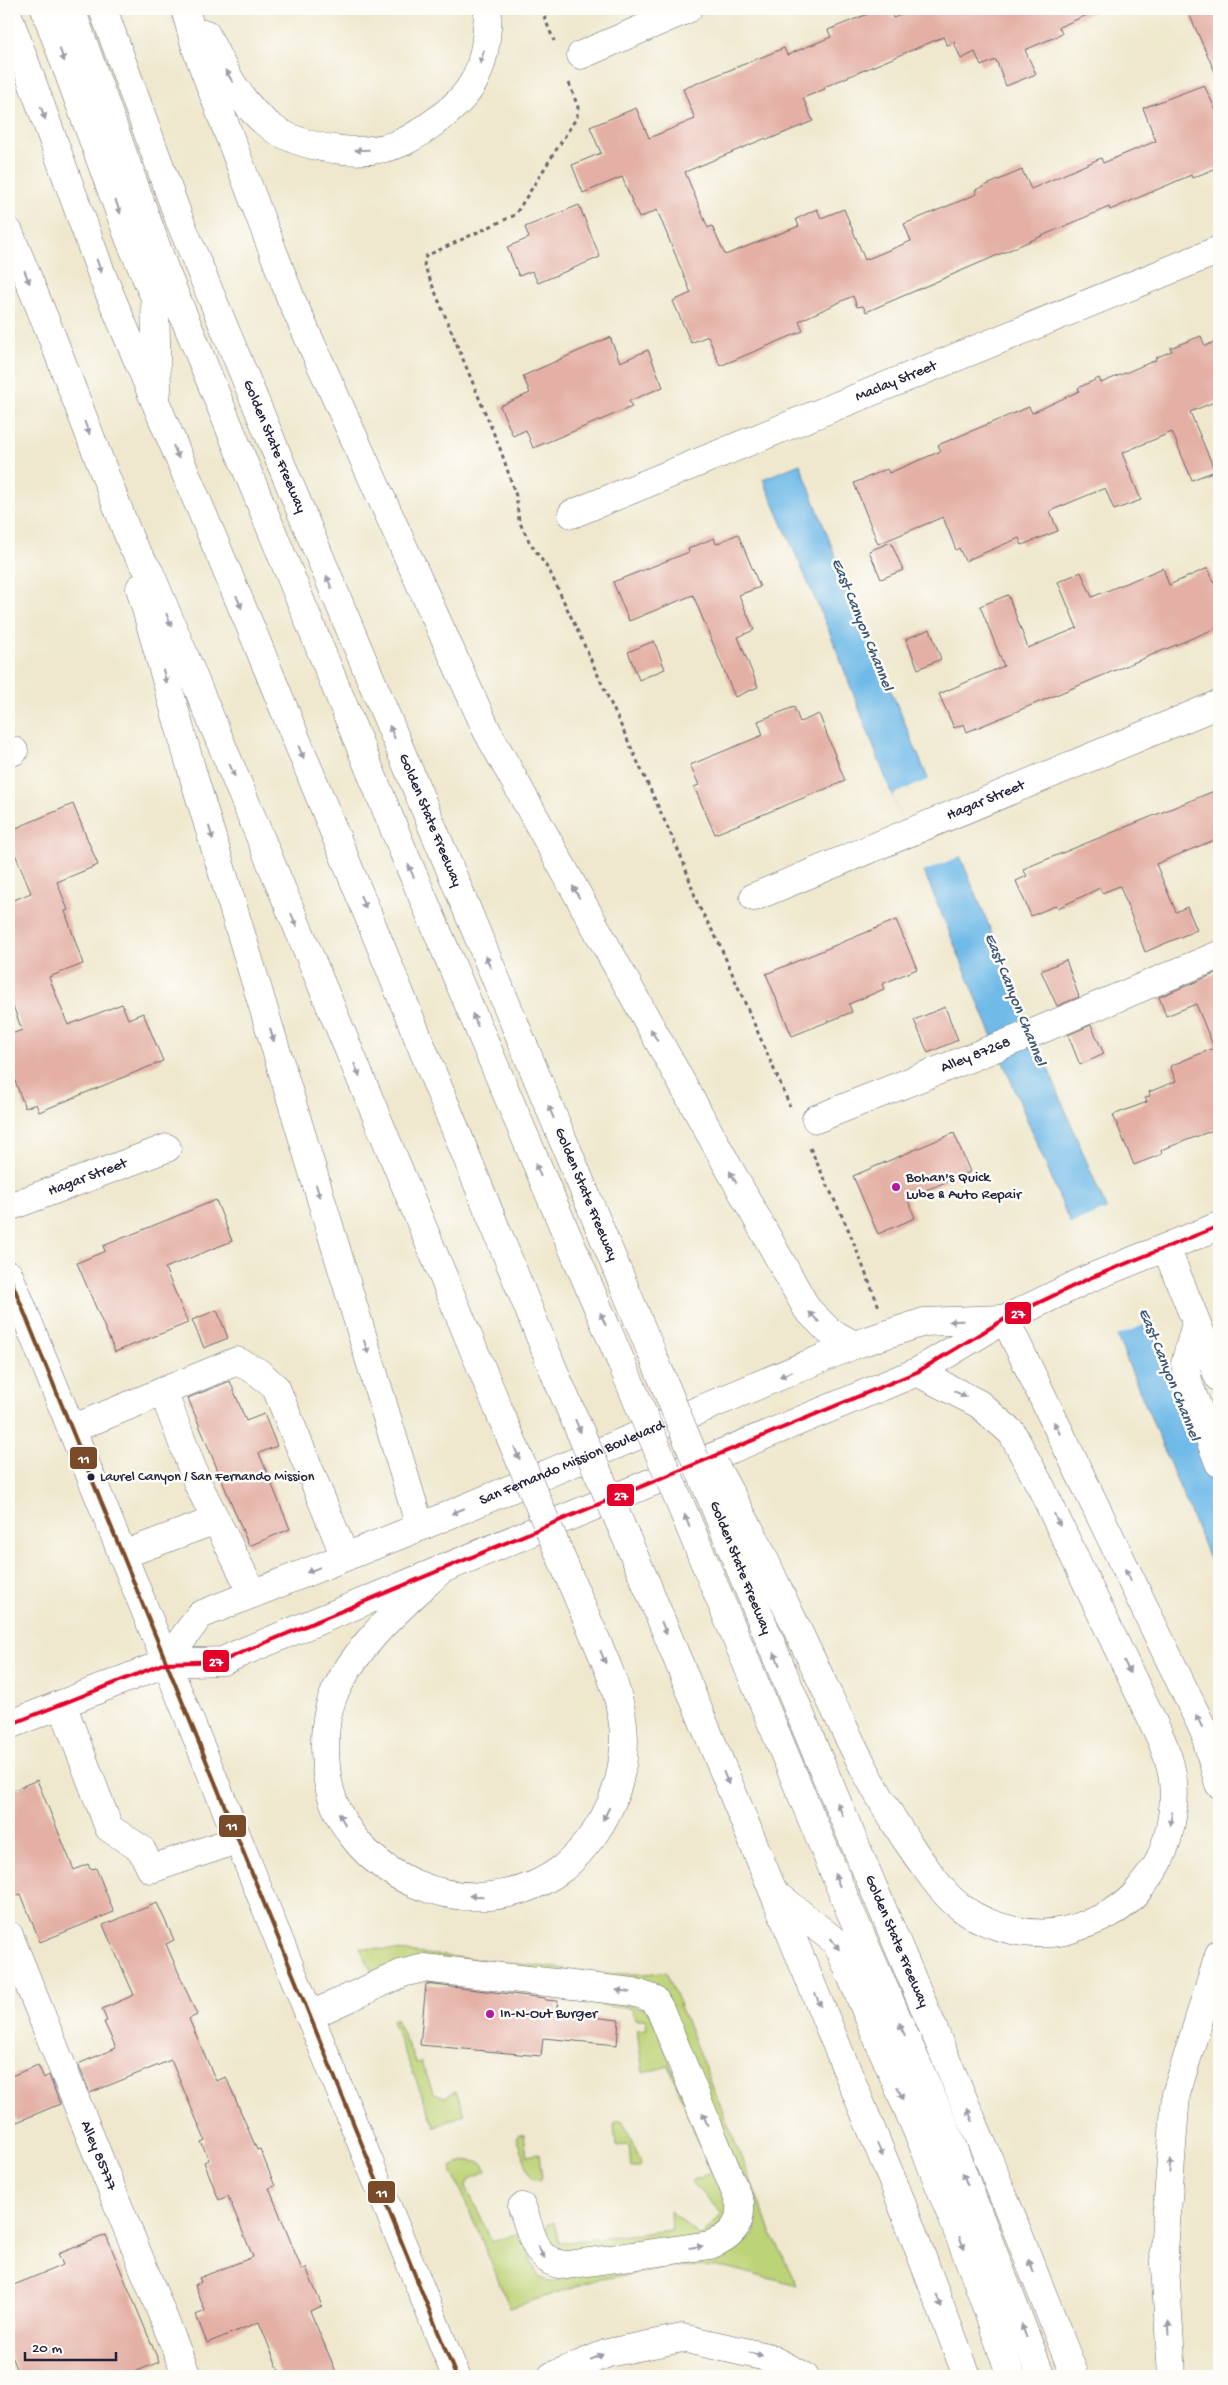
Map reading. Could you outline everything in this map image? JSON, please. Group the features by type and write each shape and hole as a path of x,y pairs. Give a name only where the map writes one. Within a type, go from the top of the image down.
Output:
{"main road":[{"path":"45,9 129,238 155,298 158,407"},
{"path":"70,9 164,268 409,867 622,1364 851,1912 944,2125 1041,2376"},
{"name":"Golden State Freeway","path":"104,9 183,228 651,1351 744,1547 829,1784 990,2160 1074,2376"},
{"path":"185,9 196,48 291,298 487,730 807,1309 829,1331 854,1345"},
{"path":"194,9 217,57 245,102 273,128 302,142 340,150 372,150 404,142 453,108 475,80 486,44 488,9"},
{"path":"568,51 688,9"},
{"path":"9,18 103,278 264,661 558,1381 646,1583 898,2194 967,2376"},
{"path":"9,232 54,342 132,545 154,582 584,1612 610,1677 620,1710 624,1740 621,1768 614,1798 602,1822 583,1849 562,1869 536,1884 511,1892 486,1896 456,1895 432,1890 386,1870 365,1852 349,1832 336,1808 327,1780 324,1748 326,1719 334,1694 349,1666 371,1637 444,1567"},
{"name":"Maclay Street","path":"572,514 1219,250"},
{"path":"132,545 137,577 194,778 420,1527"},
{"name":"Hagar Street","path":"754,898 1219,704"},
{"name":"Alley 87268","path":"812,1131 995,1047 1219,955"},
{"name":"Hagar Street","path":"9,1207 167,1148"},
{"name":"San Fernando Mission Boulevard","path":"9,1726 165,1663 223,1660 917,1372 1005,1319 1090,1278 1219,1226"},
{"path":"1166,1248 1219,1378"},
{"path":"9,1275 456,2376"},
{"path":"1005,1319 1204,1731 1219,1784"},
{"name":"San Fernando Mission Boulevard","path":"165,1663 200,1614 420,1527 854,1345 924,1322 1005,1319"},
{"path":"1196,1323 1185,1364 1189,1385 1219,1463"},
{"path":"72,1429 237,1361 258,1372 276,1388 345,1557"},
{"path":"744,1547 899,1831 940,1889 963,1909 982,1920 1009,1929 1035,1934 1061,1932 1089,1924 1115,1911 1138,1892 1158,1863 1168,1836 1172,1813 1172,1771 1161,1739 1042,1489 1012,1432 979,1404 917,1372"},
{"path":"163,1391 198,1484 253,1594"},
{"path":"122,1555 216,1520"},
{"path":"62,1704 109,1828 141,1849 151,1869 237,1840"},
{"path":"772,1890 837,1943 933,2170 975,2275 1011,2376"},
{"name":"Alley 85777","path":"9,1935 17,1980 187,2376"},
{"path":"1172,2376 1164,2251 1176,2094 1219,1954"},
{"path":"309,2016 402,1973 424,1968 633,1992 654,1999 664,2018 740,2203 741,2214 737,2225 730,2234 710,2245 556,2265 546,2260 539,2252 522,2207"},
{"path":"552,2376 608,2353 682,2338 767,2357 804,2376"}],"path":[{"path":"542,9 568,51"},
{"path":"568,81 578,107 577,117 515,215 434,251 426,256 424,265 501,451 516,496 519,521 529,541 550,572 580,636 683,861 698,905 710,924 791,1107"},
{"path":"812,1131 881,1312"}],"green space":[{"path":"360,1947 611,1974 646,1974 666,1971 772,2234 797,2286 725,2267 679,2266 595,2280 510,2308 451,2167 459,2163 471,2161 484,2165 486,2171 468,2180 466,2186 492,2242 520,2233 538,2276 548,2282 611,2266 707,2254 726,2249 742,2243 754,2233 756,2222 753,2206 665,1995 374,1976"},
{"path":"553,1994 577,1995 649,2009 730,2211 718,2229 701,2241 578,2257 549,2246 544,2230 548,2223 554,2221 559,2243 671,2230 670,2211 701,2237 722,2214 693,2184 692,2181 711,2173 669,2066 643,2073 637,2030 647,2029 646,2019 635,2019 632,2009 553,1999"},
{"path":"396,2019 416,2063 421,2062 433,2092 444,2097 456,2091 465,2114 435,2127 392,2021"},
{"path":"616,2121 623,2121 641,2162 640,2167 631,2167 629,2145 616,2146 614,2125"},
{"path":"519,2134 524,2135 527,2156 539,2154 542,2177 540,2181 532,2179 516,2138"}],"water":[{"name":"East Canyon Channel","path":"800,464 864,630 902,716 1154,1324 1170,1376 1219,1496 1219,1582 891,792 832,638 763,479"}],"pier":[{"path":"930,779 963,855 923,872 892,795"},
{"path":"1108,1209 1154,1321 1114,1337 1068,1225"}],"building":[{"path":"880,9 889,9 893,18 914,9 1101,9 1059,27 1062,34 1025,50 1036,74 1006,86 996,60 981,66 975,52 961,59 954,42 947,45 943,37 824,87 825,89 803,98 813,121 767,140 766,138 685,172 708,228 712,226 725,255 799,226 796,219 817,209 821,218 844,209 865,260 911,241 904,224 977,194 975,190 1022,170 1031,189 1101,158 1103,163 1156,141 1143,108 1204,85 1219,117 1219,167 1192,178 1191,175 1110,210 1109,207 866,312 863,306 857,307 853,296 799,321 803,331 720,366 708,336 691,343 673,301 691,293 657,210 639,218 622,177 583,193 572,165 601,153 590,127 636,108 649,138 695,119 683,89 784,48 787,55 831,37 828,30"},
{"path":"1187,9 1219,9 1219,81 1194,25"},
{"path":"579,205 600,257 538,283 532,271 519,276 507,247 529,238 525,227"},
{"path":"1201,336 1205,346 1219,340 1219,400 1190,412 1215,471 1192,480 1172,432 1122,453 1141,500 1114,510 1105,488 1050,511 1058,531 1022,545 1019,538 965,561 959,548 956,550 943,517 878,544 854,483 887,469 889,473 941,451 938,445 1029,407 1032,413 1079,391 1078,388 1099,378 1101,383 1156,360 1155,358 1172,351 1170,348"},
{"path":"610,337 620,362 648,350 663,387 629,401 632,407 533,448 526,430 513,436 500,406 530,393 523,376"},
{"path":"738,534 760,587 739,595 754,630 738,637 758,687 735,697 693,595 629,621 613,582 689,552 688,549 714,538 716,544"},
{"path":"891,542 903,570 881,579 869,551"},
{"path":"1163,568 1169,585 1208,568 1219,594 1219,627 967,732 964,724 954,728 939,694 1004,666 980,606 1008,595 1028,648 1077,628 1058,582 1081,572 1092,597"},
{"path":"930,629 941,659 918,669 906,639"},
{"path":"654,641 665,669 639,680 628,652"},
{"path":"794,707 800,722 819,714 845,781 715,834 694,787 699,785 690,765 763,735 758,721"},
{"path":"1219,789 1219,838 1156,864 1176,912 1187,907 1197,930 1145,952 1120,886 1102,893 1100,888 1058,908 1057,905 1031,916 1016,881 1027,876 1023,869"},
{"path":"73,804 98,865 57,882 68,910 65,911 83,964 49,977 68,1025 122,1004 128,1019 143,1013 163,1061 39,1112 36,1104 25,1108 9,1065 9,1035 22,1030 9,995 9,902 31,893 9,839 9,831"},
{"path":"896,920 917,969 882,984 884,989 849,1004 852,1012 792,1036 766,974"},
{"path":"1066,960 1079,997 1057,1006 1041,971"},
{"path":"1219,972 1219,1128 1161,1150 1162,1154 1134,1165 1113,1115 1147,1102 1145,1098 1150,1096 1149,1092 1176,1081 1170,1066 1214,1048 1196,1004 1166,1016 1159,997"},
{"path":"945,1007 958,1040 928,1053 914,1020"},
{"path":"1091,1025 1104,1054 1080,1065 1068,1035"},
{"name":"Bohan's Quick Lube & Auto Repair","path":"954,1133 970,1172 907,1198 915,1218 878,1234 853,1176"},
{"path":"216,1200 232,1241 165,1268 188,1323 115,1352 77,1263 105,1251 103,1246"},
{"path":"217,1310 228,1338 204,1348 192,1320"},
{"path":"230,1381 246,1421 264,1414 277,1446 259,1453 290,1529 249,1546 188,1398"},
{"path":"37,1780 74,1870 88,1864 90,1869 96,1868 114,1912 40,1942 21,1894 9,1898 9,1792"},
{"path":"157,1903 174,1940 166,1944 197,2015 189,2019 216,2081 226,2077 257,2150 260,2149 275,2186 269,2188 302,2270 306,2268 322,2306 310,2311 338,2376 281,2376 259,2322 207,2343 196,2315 205,2311 195,2285 201,2282 199,2278 253,2257 228,2196 219,2200 204,2162 209,2160 201,2142 205,2140 171,2060 90,2093 78,2064 116,2048 104,2022 107,2021 102,2009 134,1995 103,1925"},
{"name":"In-N-Out Burger","path":"426,1984 545,1998 545,2000 558,2001 556,2013 619,2020 617,2045 543,2038 541,2056 420,2045"},
{"path":"38,2065 44,2078 49,2075 60,2104 17,2122 9,2103 9,2077"},
{"path":"106,2235 159,2362 125,2376 19,2376 9,2351 9,2287 63,2265 58,2254"}],"transit line":[{"name":"27","path":"9,1725 165,1663 223,1661 917,1372 1005,1319 1090,1278 1219,1226"},
{"name":"11","path":"9,1275 456,2376"}],"place":[{"name":"Bohan's Quick Lube & Auto Repair","path":"896,1187"},
{"name":"Laurel Canyon / San Fernando Mission","path":"91,1477"},
{"name":"In-N-Out Burger","path":"490,2014"}]}
